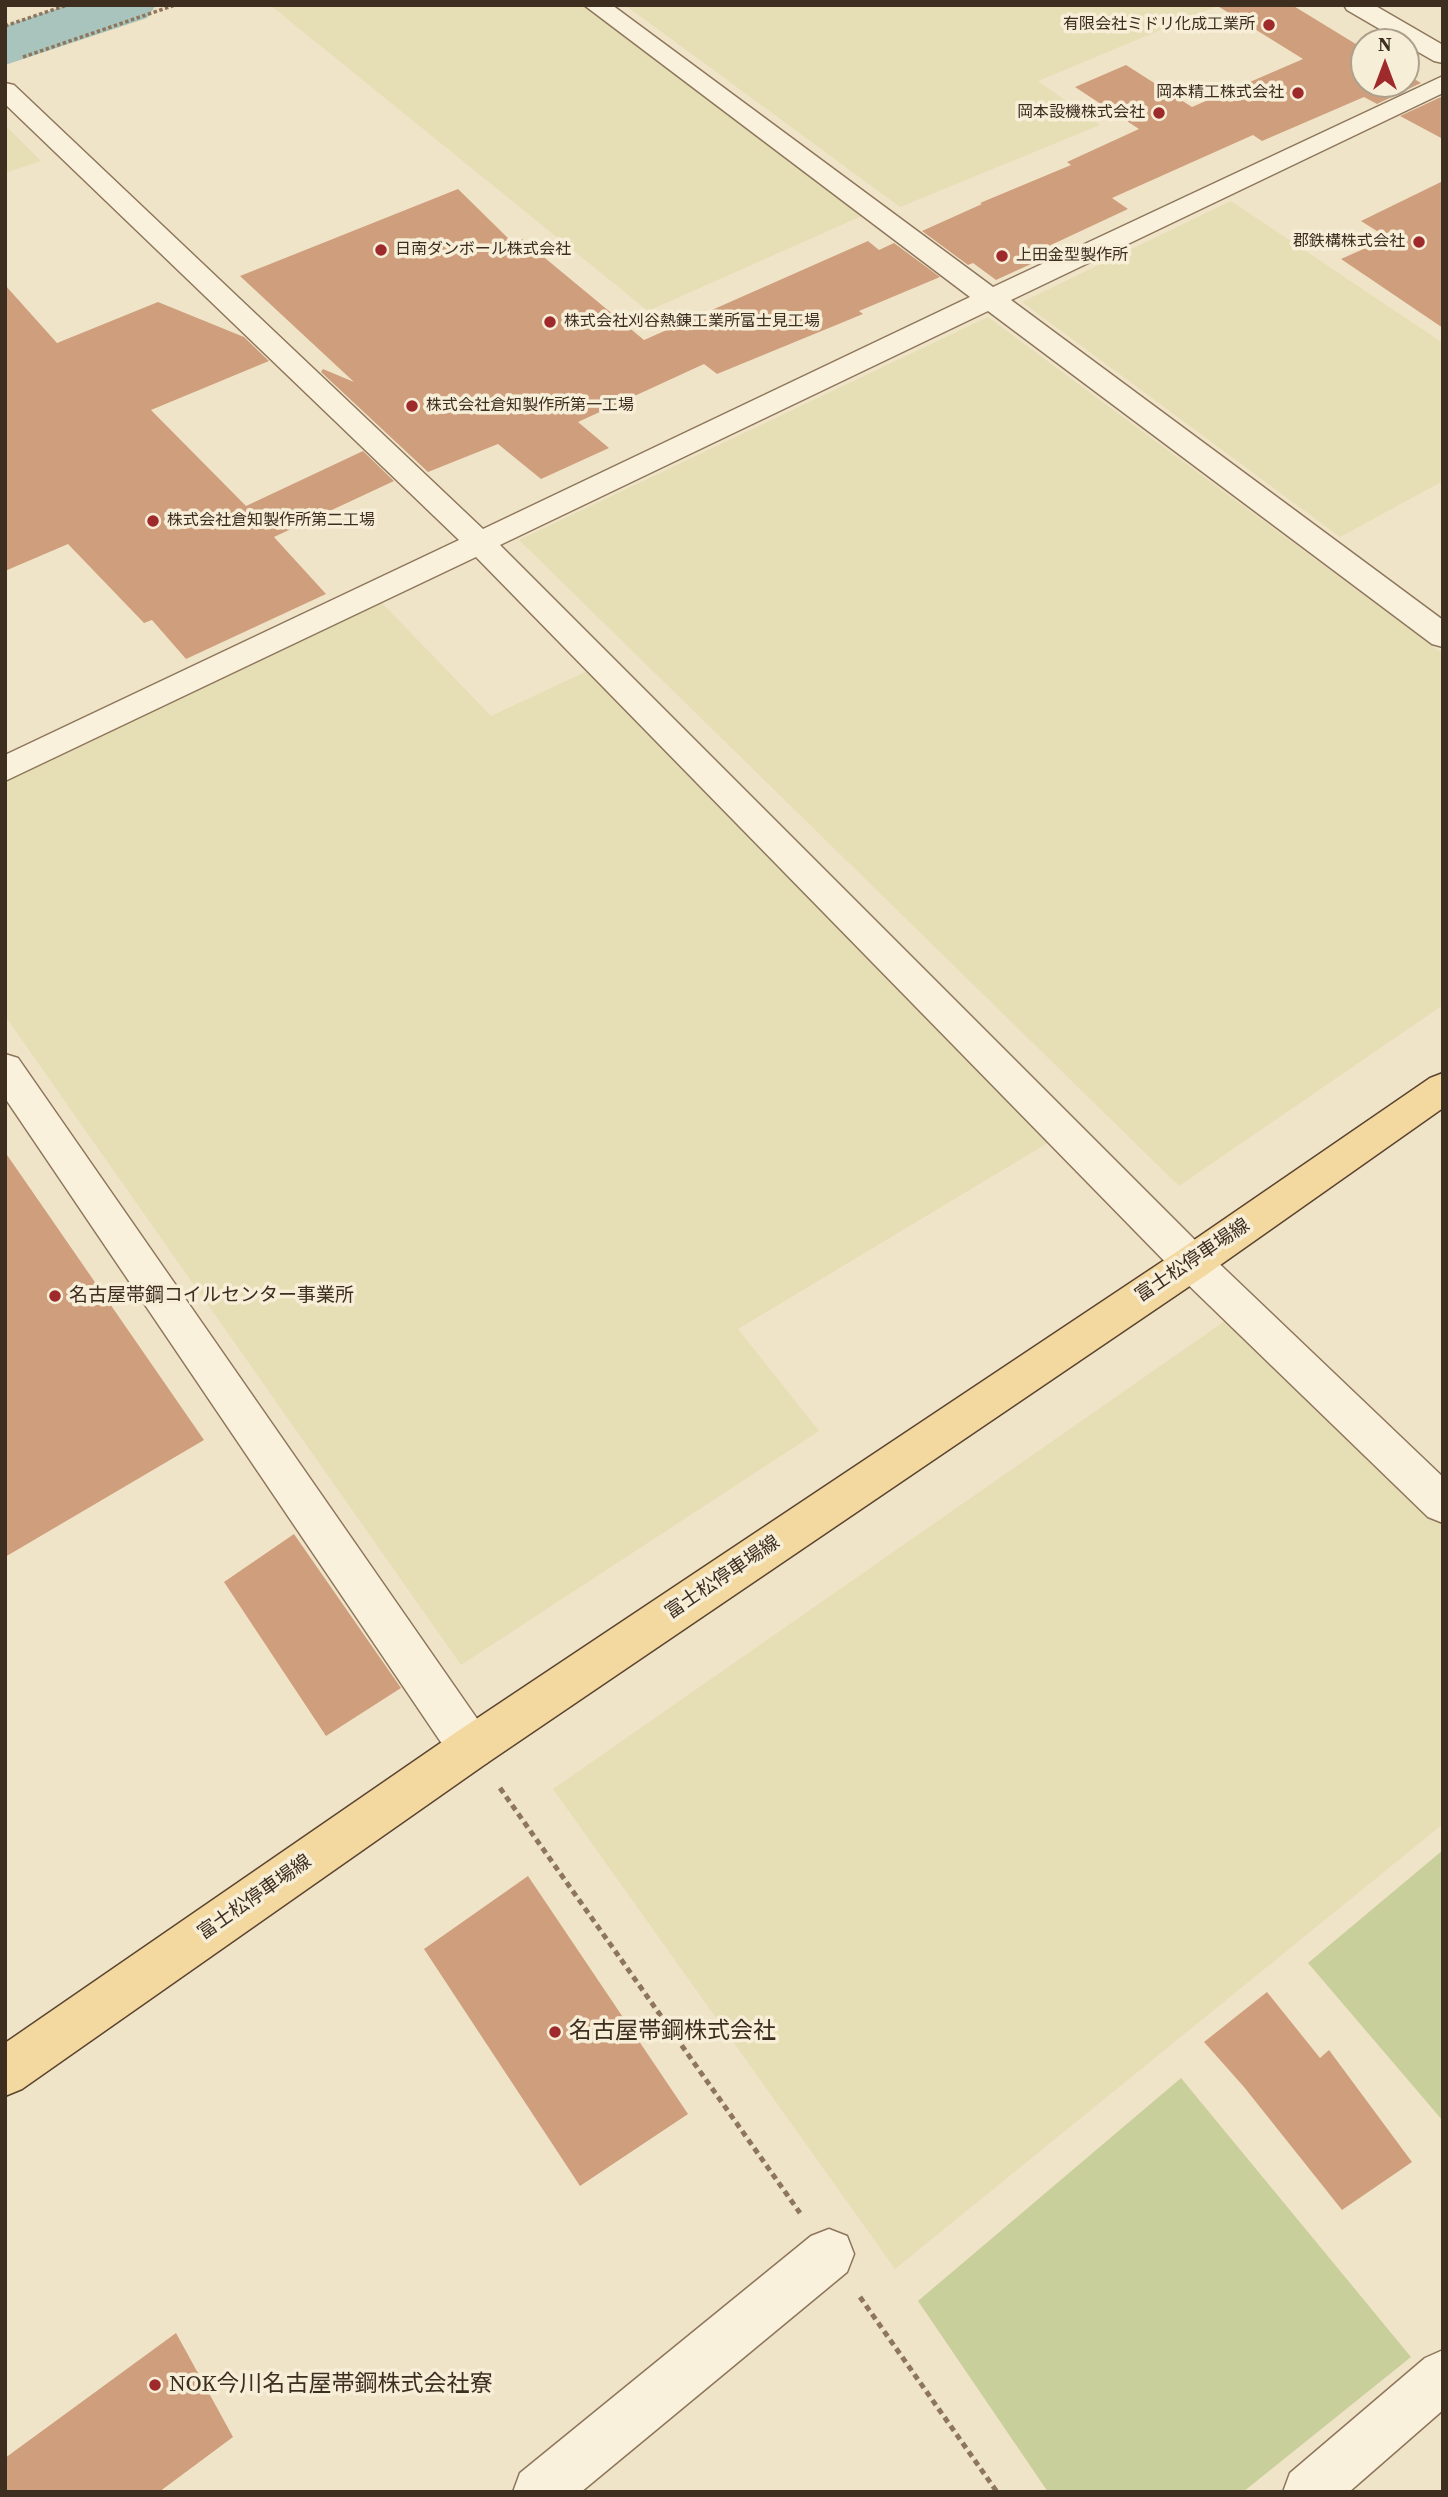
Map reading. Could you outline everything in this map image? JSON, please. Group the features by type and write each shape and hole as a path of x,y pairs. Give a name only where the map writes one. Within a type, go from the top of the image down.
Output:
{"main road":[{"name":"富士松停車場線","path":"5,2072 471,1748 1192,1263 1443,1088"}],"street":[{"path":"596,5 1443,636"},
{"path":"1356,5 1443,56"},
{"path":"5,769 994,300 1443,83"},
{"path":"5,90 479,542 1192,1263 1443,1504"},
{"path":"5,1068 471,1748"},
{"path":"539,2492 830,2254"},
{"path":"1309,2492 1443,2376"}],"path":[{"path":"5,26 67,5"},
{"path":"18,59 175,5"},
{"path":"471,1748 998,2492"}],"shaded area":[{"path":"270,5 584,5 864,215 648,311"},
{"path":"625,5 1220,5 1038,81 1100,125 900,207"},
{"path":"5,125 41,161 5,173"},
{"path":"1231,201 1443,343 1443,481 1340,537 1022,302"},
{"path":"988,317 1443,654 1443,1005 1179,1186 519,540"},
{"path":"382,603 491,716 598,666 1061,1135 738,1329 819,1431 461,1665 5,1016 5,781"},
{"path":"1232,1316 1443,1518 1443,1824 895,2269 553,1789"}],"green space":[{"path":"1443,1850 1443,2121 1308,1963"},
{"path":"1181,2078 1411,2357 1243,2492 1048,2492 918,2301"}],"building":[{"path":"1216,5 1292,5 1350,40 1350,98 1362,98 1262,141 1253,135 1112,198 1128,209 1036,252 1044,258 996,280 973,263 968,265 922,231 982,204 980,203 1071,165 1067,162 1139,129 1075,87 1126,65 1192,107 1303,59"},
{"path":"1443,96 1443,139 1400,116"},
{"path":"1366,98 1390,98 1377,104"},
{"path":"1443,181 1443,328 1341,259 1388,238 1361,221"},
{"path":"458,189 513,243 522,239 644,340 868,241 879,250 894,243 940,277 859,311 863,314 717,374 704,364 578,422 609,448 541,479 498,444 428,472 321,372 323,369 354,382 240,276"},
{"path":"5,285 57,343 158,302 244,337 269,361 151,410 246,506 363,451 394,481 274,537 326,594 186,659 152,620 144,623 68,544 5,571"},
{"name":"名古屋帯鋼コイルセンター事業所","path":"5,1152 204,1440 5,1557"},
{"path":"294,1534 401,1688 326,1736 224,1582"},
{"name":"名古屋帯鋼株式会社","path":"528,1876 688,2114 580,2186 424,1949"},
{"path":"1267,1992 1320,2058 1329,2050 1412,2162 1342,2210 1244,2087 1204,2042"},
{"name":"NOK今川名古屋帯鋼株式会社寮","path":"176,2333 233,2437 159,2492 5,2492 5,2458"}],"waterway":[{"path":"5,47 126,5"}],"place":[{"name":"有限会社ミドリ化成工業所","path":"1269,25"},
{"name":"岡本精工株式会社","path":"1298,93"},
{"name":"岡本設機株式会社","path":"1159,113"},
{"name":"郡鉄構株式会社","path":"1419,242"},
{"name":"日南ダンボール株式会社","path":"381,250"},
{"name":"上田金型製作所","path":"1002,256"},
{"name":"株式会社刈谷熱錬工業所富士見工場","path":"550,322"},
{"name":"株式会社倉知製作所第一工場","path":"412,406"},
{"name":"株式会社倉知製作所第二工場","path":"153,521"},
{"name":"名古屋帯鋼コイルセンター事業所","path":"55,1296"},
{"name":"名古屋帯鋼株式会社","path":"555,2032"},
{"name":"NOK今川名古屋帯鋼株式会社寮","path":"155,2385"}]}
